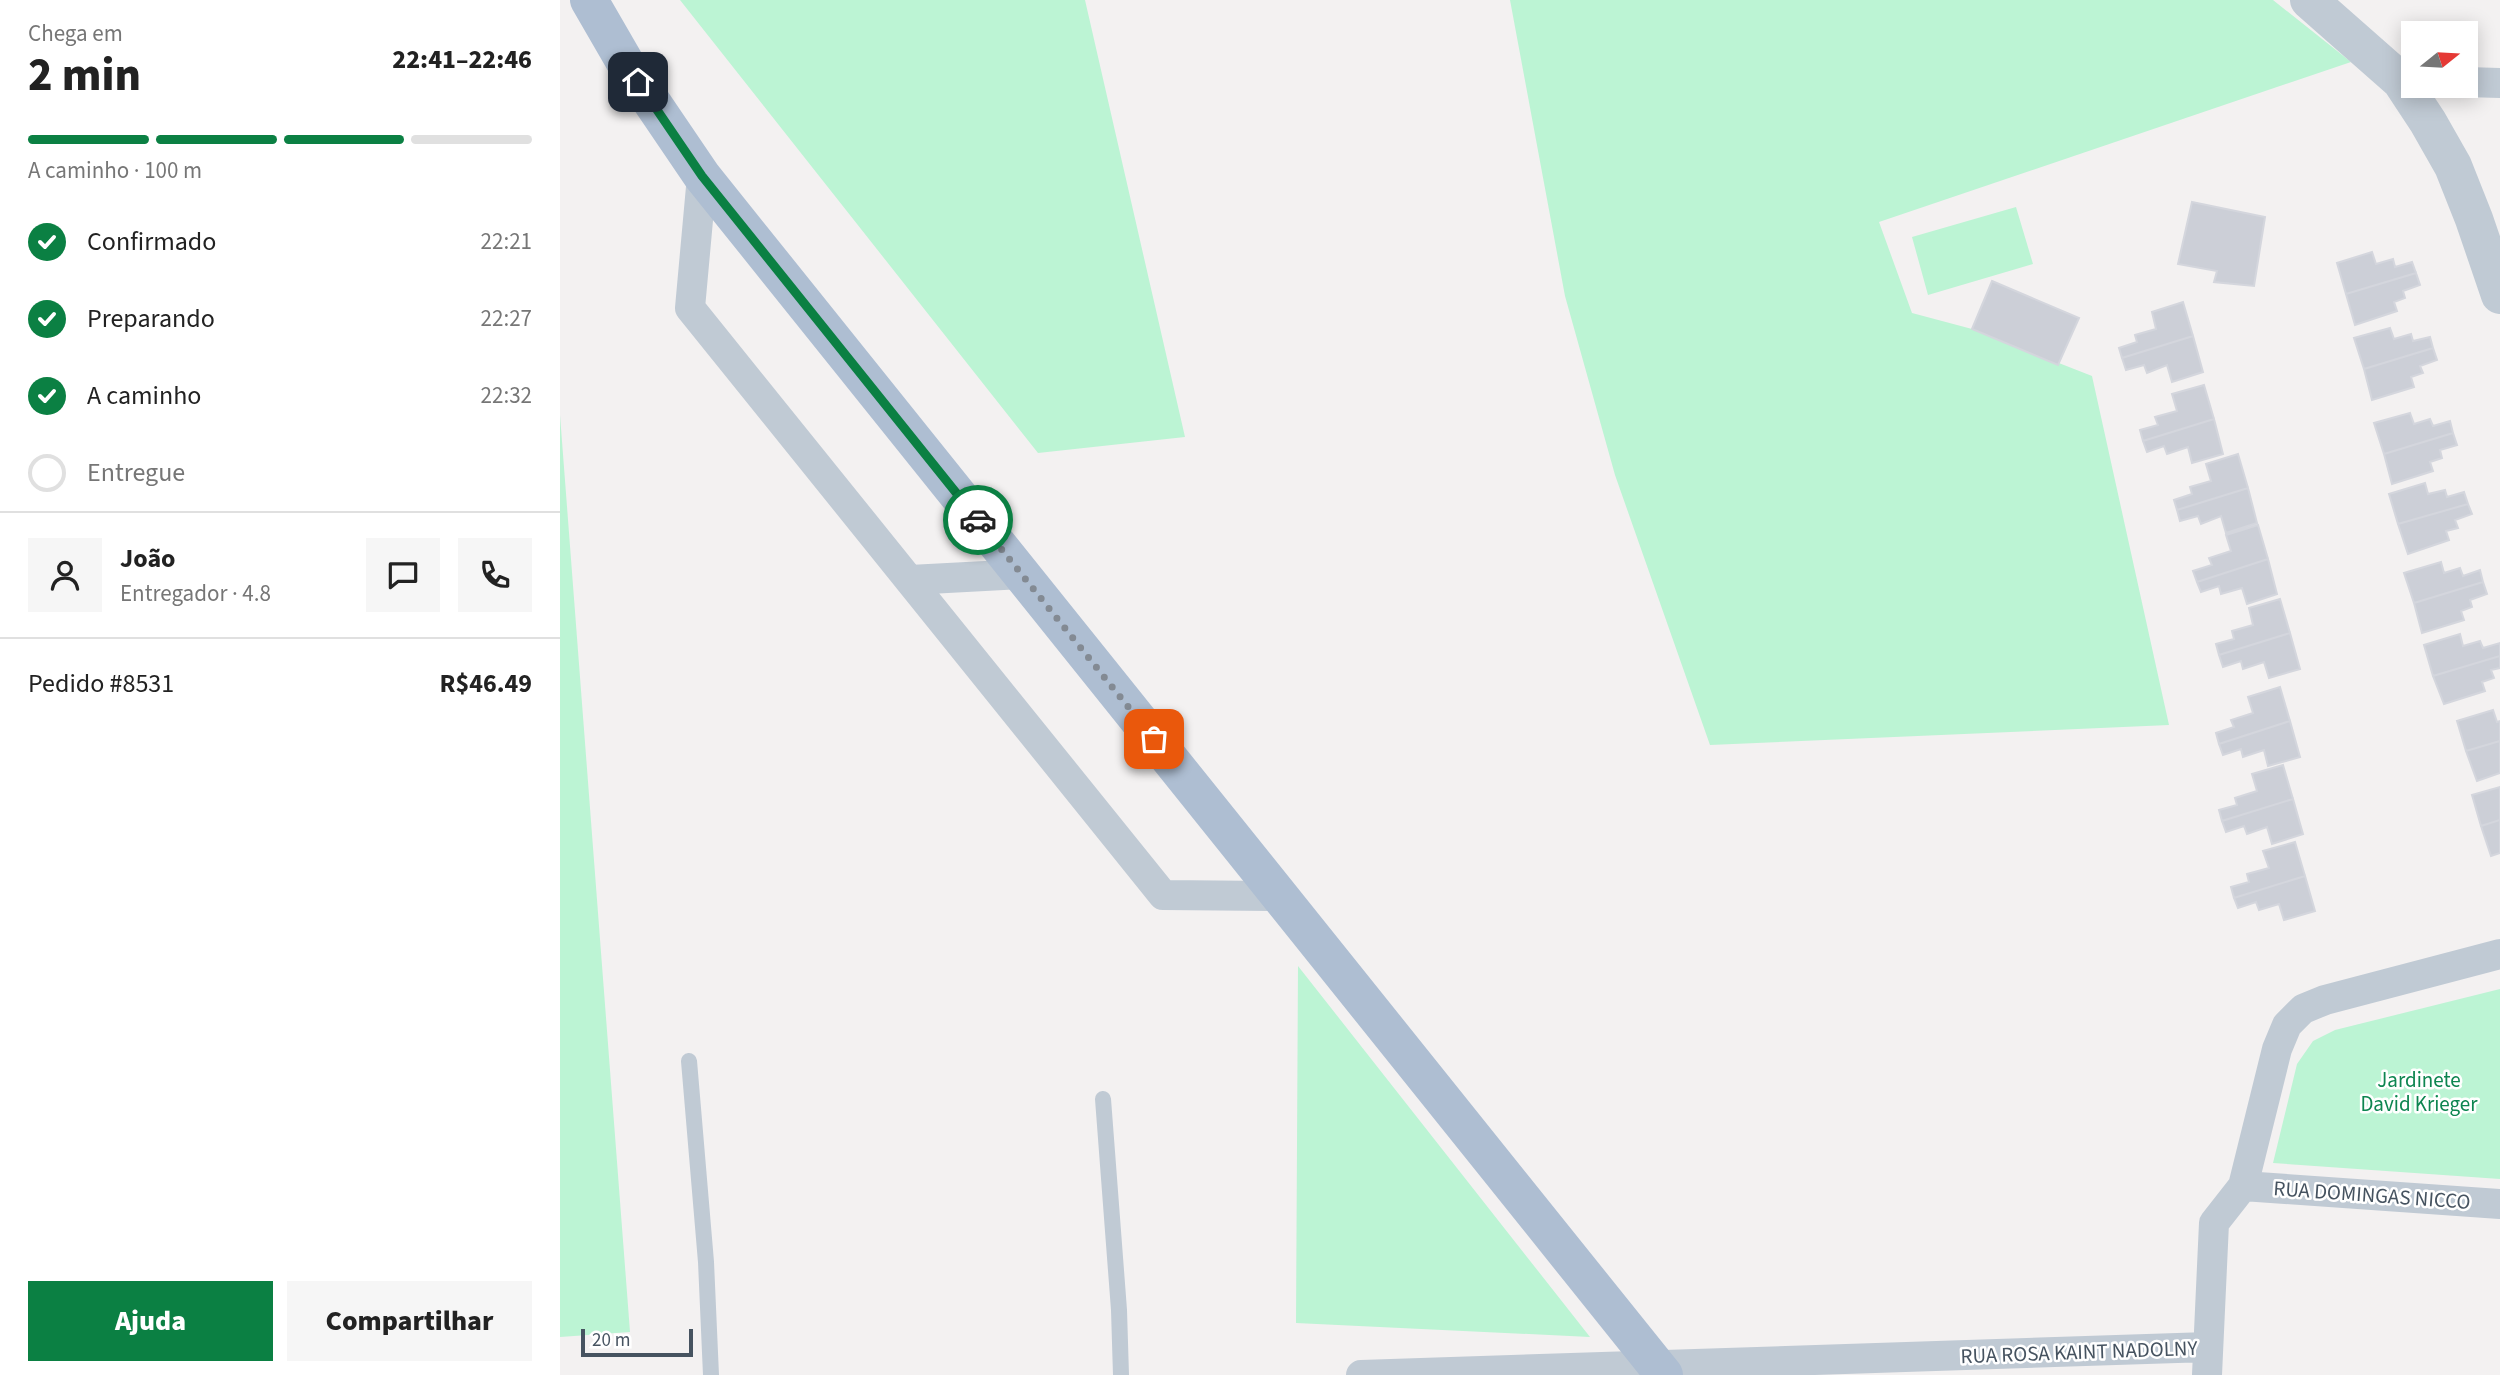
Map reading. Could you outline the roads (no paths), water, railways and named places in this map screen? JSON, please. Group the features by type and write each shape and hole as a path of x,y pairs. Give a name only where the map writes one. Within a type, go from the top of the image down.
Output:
{"main road":[{"path":"589,0 626,64 702,176 1661,1371"}],"street":[{"path":"2309,0 2401,76"},
{"path":"2478,82 2500,83"},
{"path":"2416,98 2453,166 2500,295"},
{"path":"702,176 690,308 1163,895 1280,896"},
{"path":"909,580 1021,574"},
{"path":"2207,1361 2214,1223 2243,1185 2277,1049 2287,1025 2303,1009 2351,993 2500,954"},
{"name":"RUA DOMINGAS NICCO","path":"2243,1185 2500,1204"},
{"name":"RUA ROSA KAINT NADOLNY","path":"1361,1375 2207,1361"}],"lane":[{"path":"689,1061 706,1262 711,1375"},
{"path":"1103,1099 1119,1310 1121,1375"}],"park label":[{"name":"Jardinete David Krieger","path":"2419,1092"}]}
